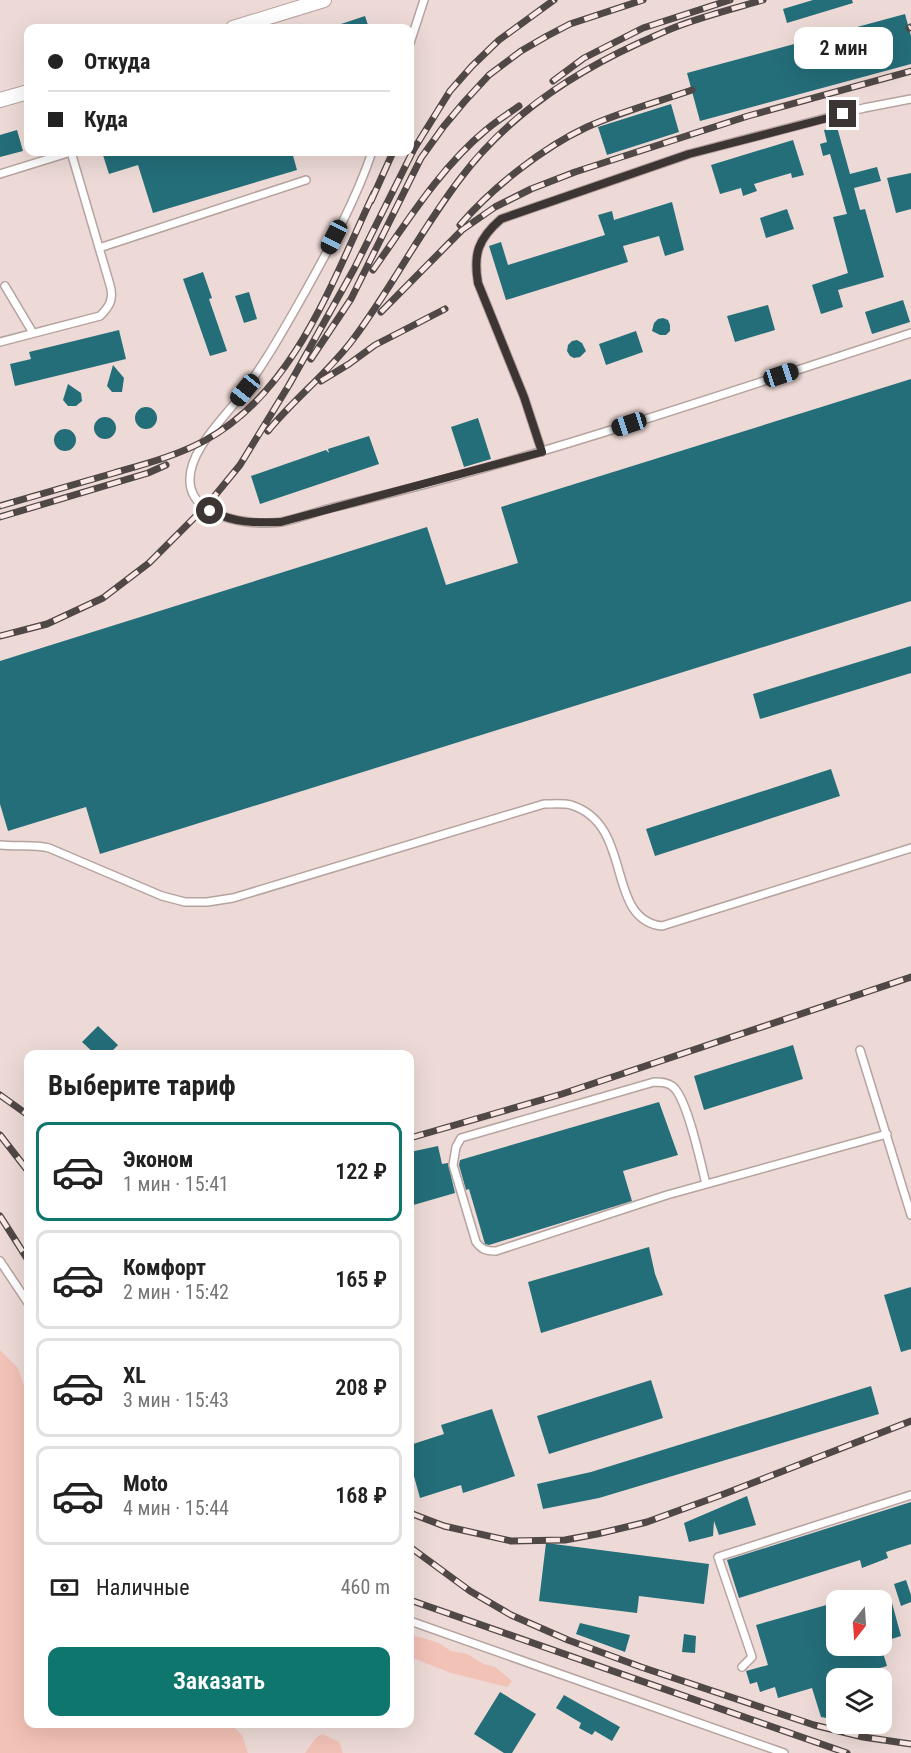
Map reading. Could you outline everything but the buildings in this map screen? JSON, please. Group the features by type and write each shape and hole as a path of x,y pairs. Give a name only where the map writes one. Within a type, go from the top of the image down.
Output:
{"street":[{"path":"246,24 324,0"},
{"path":"0,100 24,93"}],"lane":[{"path":"414,31 424,0"},
{"path":"542,452 524,397 478,283 475,266 477,252 488,230 501,219 689,154 864,108 911,99"},
{"path":"0,174 58,156"},
{"path":"0,342 91,319 100,316 108,309 112,293 72,156"},
{"path":"370,156 346,214 269,357 204,441 192,466 190,481 192,492 205,507 226,518 247,523 281,522 542,452 911,333"},
{"path":"99,248 306,180"},
{"path":"5,286 33,333"},
{"path":"0,844 50,848 162,896 185,902 207,902 233,898 544,804 567,804 581,809 601,825 609,838 633,910 646,922 662,926 911,848"},
{"path":"860,1050 911,1215"},
{"path":"706,1184 683,1099 674,1086 664,1082 654,1082 461,1138 453,1165 476,1242 481,1248 496,1251 706,1184 887,1134"},
{"path":"0,1262 24,1297"},
{"path":"742,1667 752,1657 718,1557 911,1495"},
{"path":"414,1622 784,1753"}],"shaded area":[{"path":"0,1350 18,1368 24,1385 24,1728 234,1728 242,1735 248,1753 0,1753"},
{"path":"414,1635 439,1643 451,1651 467,1654 484,1664 495,1667 512,1681 507,1687 451,1673 414,1659"},
{"path":"322,1734 339,1742 343,1753 305,1753 316,1738"}],"railway":[{"path":"414,149 450,91 472,66 499,40 554,0"},
{"path":"311,359 351,299 421,158 444,126 489,75 521,51 570,24 643,0"},
{"path":"553,81 584,58 643,28 730,0"},
{"path":"268,431 344,350 368,319 432,218 460,179 478,157 518,117 564,84 613,55 691,21 763,0"},
{"path":"381,312 462,230 495,207 531,189 575,172 748,116 911,71"},
{"path":"460,225 502,183 535,157 570,136 612,117 692,90"},
{"path":"373,270 425,196 454,161 490,127 519,106"},
{"path":"371,201 391,156"},
{"path":"0,636 47,624 103,598 149,563 208,504 240,465 289,385 354,269 410,156"},
{"path":"0,506 171,455 204,441 236,420 263,394 287,364 307,332 326,297 374,193"},
{"path":"321,381 375,345 445,309"},
{"path":"0,517 148,473 166,465"},
{"path":"414,1137 562,1094 911,977"},
{"path":"0,1095 24,1112"},
{"path":"0,1135 24,1166"},
{"path":"0,1216 24,1254"},
{"path":"414,1515 444,1526 511,1541 565,1540 597,1534 647,1522 911,1421"},
{"path":"414,1550 470,1591 511,1615 568,1640 814,1725 863,1737 911,1744"},
{"path":"414,1601 847,1753"}],"route":[{"path":"210,511 247,523 281,522 542,452 524,397 478,283 475,266 477,252 488,230 501,219 689,154 843,114"}]}
